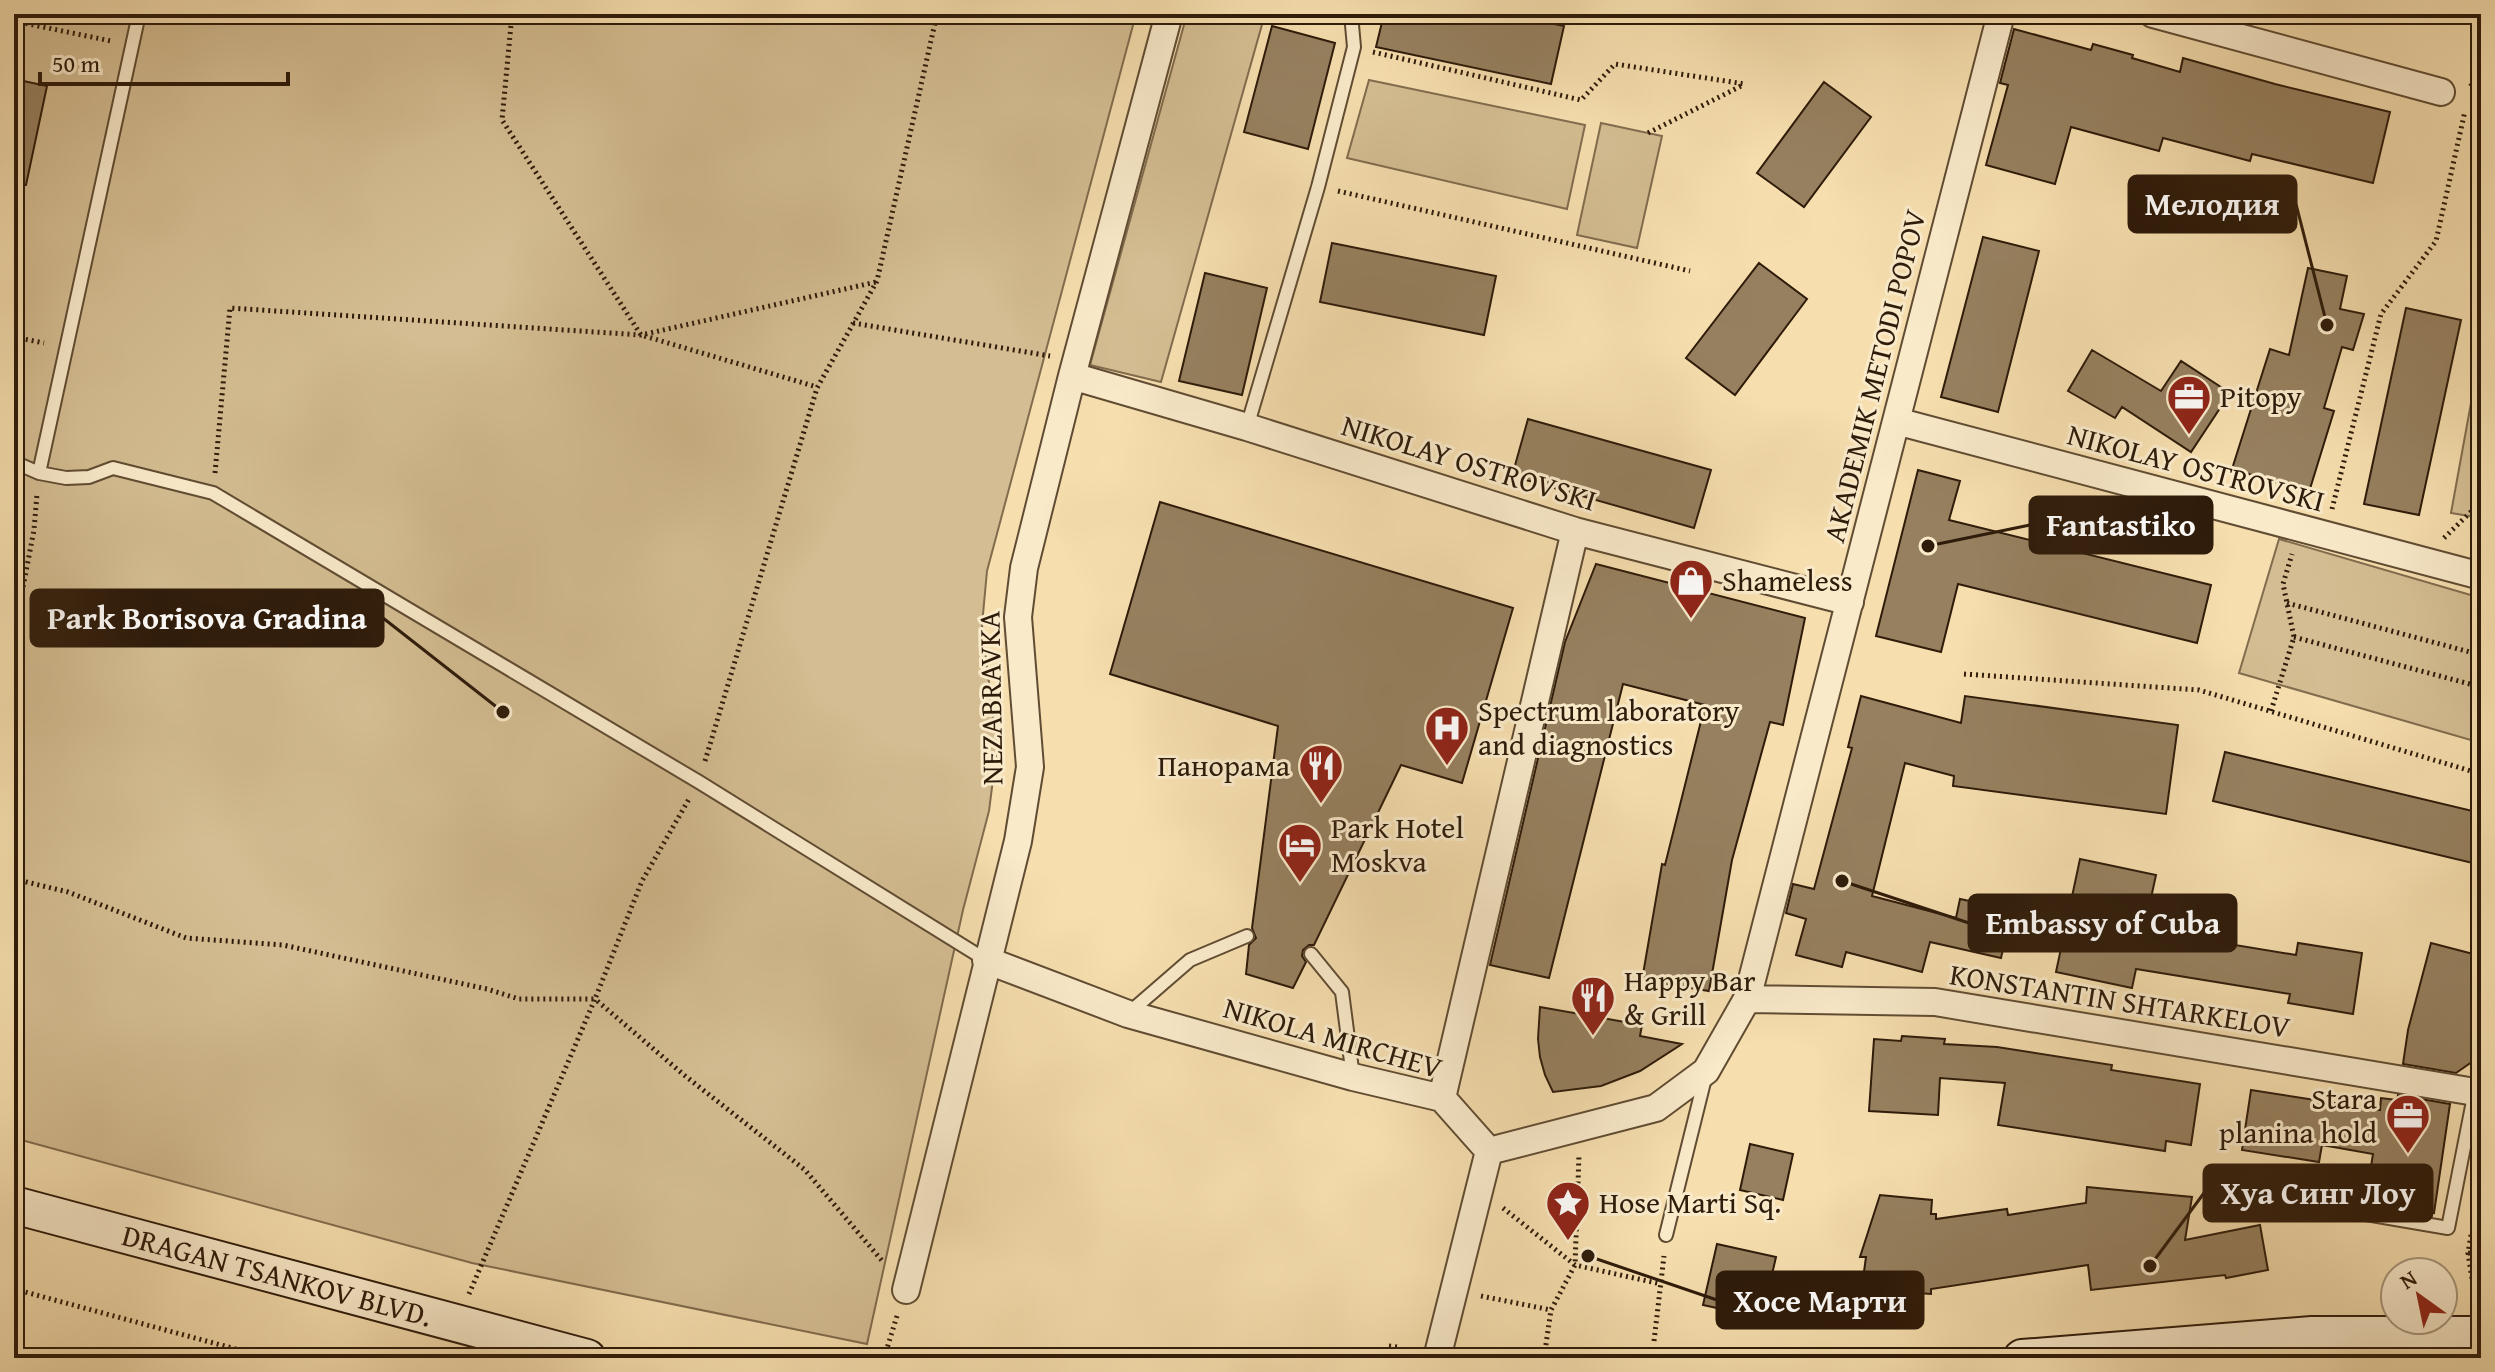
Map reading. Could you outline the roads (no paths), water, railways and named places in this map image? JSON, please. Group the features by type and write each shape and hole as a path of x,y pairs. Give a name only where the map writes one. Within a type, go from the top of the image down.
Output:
{"main road":[{"name":"DRAGAN TSANKOV BLVD.","path":"14,1205 587,1358"},
{"path":"2022,1358 2312,1335 2481,1335"}],"street":[{"name":"NEZABRAVKA","path":"906,1290 1018,841 1030,767 1018,617 1024,568 1169,14"},
{"name":"AKADEMIK METODI POPOV","path":"1489,1151 1656,1108 1706,1071 1747,999 2001,14"},
{"path":"2153,14 2441,92"},
{"name":"NIKOLAY OSTROVSKI","path":"1074,368 1247,427 1575,531 1850,602"},
{"name":"NIKOLAY OSTROVSKI","path":"1896,421 2481,576"},
{"path":"1442,1098 1575,531"},
{"name":"NIKOLA MIRCHEV","path":"986,960 1128,1014 1353,1077 1442,1098 1489,1151"},
{"name":"KONSTANTIN SHTARKELOV","path":"1747,999 1935,1002 2479,1085"},
{"path":"1437,1358 1489,1151"}],"lane":[{"path":"39,473 139,14"},
{"path":"1247,427 1318,187 1354,47 1351,14"},
{"path":"14,462 39,473 66,478 89,477 113,468 213,493 699,782 986,960"},
{"path":"1128,1014 1190,960 1247,936"},
{"path":"1311,954 1342,992 1353,1077"},
{"name":"AKADEMIK METODI POPOV","path":"1666,1235 1706,1071"},
{"path":"2366,1214 2448,1228 2479,1085"}],"place":[{"name":"Мелодия","path":"2327,325"},
{"name":"Pitopy","path":"2189,436"},
{"name":"Fantastiko","path":"1928,546"},
{"name":"Shameless","path":"1691,620"},
{"name":"Park Borisova Gradina","path":"503,712"},
{"name":"Spectrum laboratory and diagnostics","path":"1447,767"},
{"name":"Панорама","path":"1321,805"},
{"name":"Embassy of Cuba","path":"1842,881"},
{"name":"Park Hotel Moskva","path":"1300,884"},
{"name":"Happy Bar & Grill","path":"1593,1037"},
{"name":"Stara planina hold","path":"2408,1155"},
{"name":"Hose Marti Sq.","path":"1568,1242"},
{"name":"Хосе Марти","path":"1588,1256"},
{"name":"Хуа Синг Лоу","path":"2150,1266"}]}
